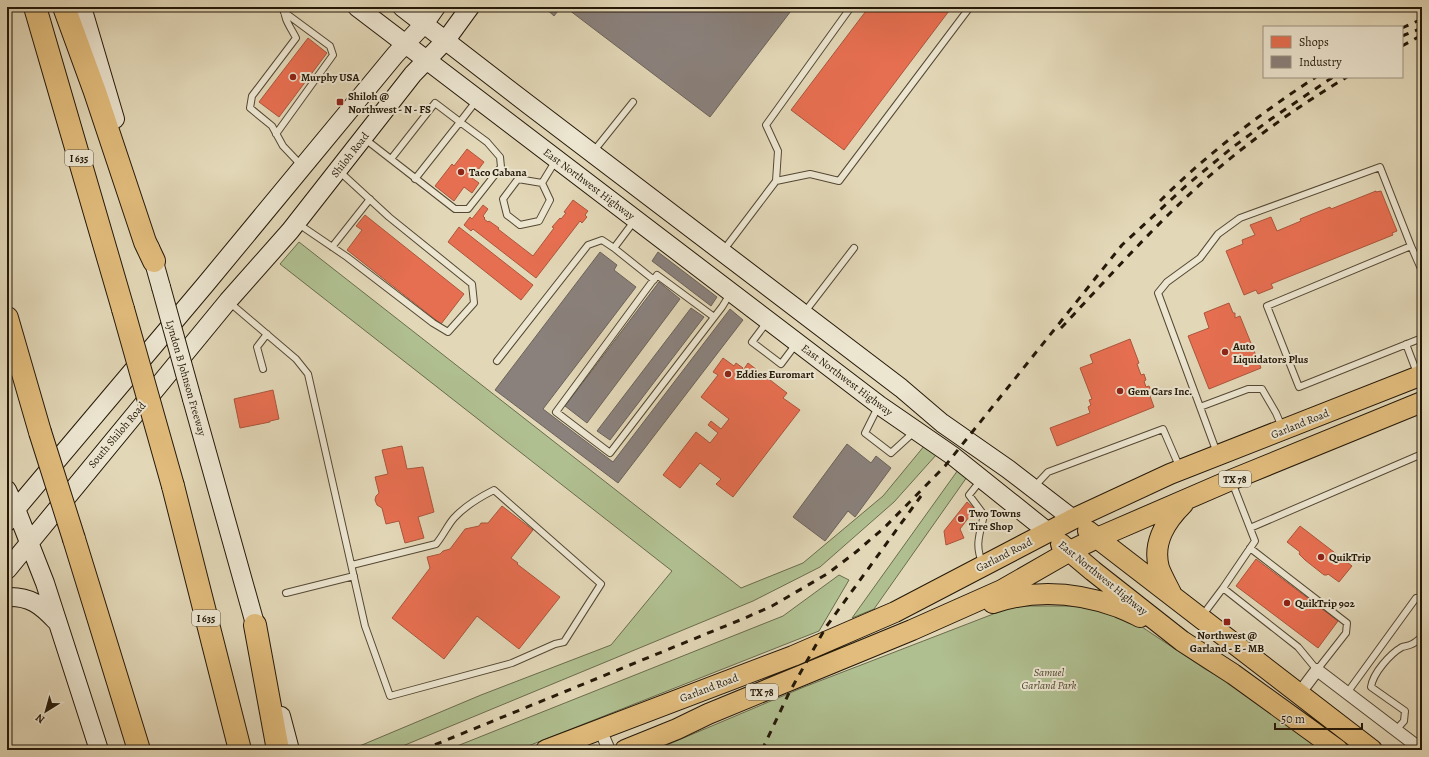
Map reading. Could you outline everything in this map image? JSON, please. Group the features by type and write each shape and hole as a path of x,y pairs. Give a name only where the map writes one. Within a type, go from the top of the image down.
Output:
{"highway":[{"name":"I 635","path":"35,7 173,486 240,750"},
{"path":"64,7 95,92 145,242 154,261"},
{"path":"7,318 40,432 139,750"},
{"path":"7,367 31,402"},
{"path":"255,624 282,747"}],"main road":[{"name":"Lyndon B Johnson Freeway","path":"82,7 122,144 255,624"},
{"name":"East Northwest Highway","path":"357,7 879,405 953,456 1048,532 1093,571 1182,641 1233,674 1338,750"},
{"path":"402,7 592,154 901,388 942,423 1073,519 1372,750"},
{"path":"12,516 205,285 302,166 395,55 424,24 436,7"},
{"name":"Shiloh Road","path":"228,301 296,222 413,74 446,40 470,7"},
{"path":"636,220 651,198"},
{"path":"205,285 228,301"},
{"name":"South Shiloh Road","path":"7,570 228,301"},
{"path":"797,342 808,318"},
{"name":"Garland Road","path":"593,731 793,656 895,612 1073,519 1181,470 1421,379"},
{"name":"Garland Road","path":"625,750 912,630 1002,590 1070,551 1097,538 1231,480 1422,402"},
{"path":"7,490 12,516 29,542 45,583 99,750"},
{"path":"1172,595 1159,567 1158,549 1162,532 1170,517 1186,500"},
{"path":"912,630 1012,597 1045,593 1081,596 1108,604 1137,615 1182,641"},
{"path":"7,597 17,596 31,600 43,608 58,624"},
{"name":"TX 78","path":"546,750 593,731"}],"street":[{"path":"1299,694 1317,670 1419,749"},
{"path":"593,731 608,750"}],"lane":[{"path":"722,252 776,182 778,151 766,125 851,7"},
{"path":"776,182 810,174 839,181 970,7"},
{"path":"276,134 333,55 330,46 284,9"},
{"path":"284,9 296,38 252,96 250,108 272,126 283,146 302,166"},
{"path":"416,178 478,99"},
{"path":"592,154 633,102"},
{"path":"363,138 455,209 468,209 501,167 500,157 487,142 435,103 391,159"},
{"path":"542,183 556,159"},
{"path":"1218,456 1158,293 1167,282 1200,258 1218,234 1240,218 1380,167 1422,271"},
{"path":"296,222 332,247 433,323 448,332 474,303 472,284 389,217 337,170"},
{"path":"518,179 542,183 550,200 539,221 520,224 508,215 503,199 518,179"},
{"path":"332,247 370,199"},
{"path":"614,248 636,220"},
{"path":"497,361 588,245 602,240 654,280"},
{"path":"1411,246 1267,306 1299,387 1422,338"},
{"path":"808,318 854,248"},
{"path":"714,317 657,275 556,412 610,453 714,317 731,292"},
{"path":"228,301 296,359 308,374 365,626 390,696 512,663 555,644 564,642 601,584 494,490 479,498 454,518 436,544 352,565"},
{"path":"768,320 752,342 781,364 797,342"},
{"path":"263,369 257,347 267,334"},
{"path":"1406,344 1421,379"},
{"path":"1200,407 1248,389 1262,389 1284,430"},
{"path":"879,405 865,433 891,453 916,431"},
{"path":"1033,489 1048,472 1163,429 1181,470"},
{"path":"1250,528 1422,454"},
{"path":"982,479 969,495 984,515 978,539 979,555 984,565"},
{"path":"1201,617 1255,541 1231,480"},
{"path":"1222,588 1298,647 1317,670 1346,633 1347,623 1250,548"},
{"path":"286,593 354,576"},
{"path":"1347,693 1416,598 1422,597"},
{"path":"1396,730 1404,720 1404,711 1371,687 1372,682 1379,668 1402,647 1413,644 1422,637"}],"green space":[{"path":"299,242 741,588 803,563 883,496 925,445 937,454 894,502 820,567 753,601 393,750 350,750 481,695 611,645 672,571 280,264"},
{"path":"958,470 967,477 874,609 852,618"},
{"path":"839,575 849,580 819,631 518,750 447,750 783,616"},
{"name":"Samuel Garland Park","path":"1014,606 1074,606 1124,615 1205,669 1254,696 1324,750 655,750 804,687"}],"building: Shops":[{"path":"869,7 952,7 844,150 791,110"},
{"name":"Murphy USA","path":"308,38 327,53 279,117 259,102"},
{"name":"Taco Cabana","path":"467,149 484,162 472,178 479,183 472,193 464,187 454,201 435,186 452,164 454,166"},
{"path":"1376,191 1381,191 1397,231 1392,233 1393,235 1271,284 1273,288 1258,294 1256,290 1244,295 1226,251 1243,244 1242,240 1255,235 1250,225 1271,217 1277,231 1301,221 1300,219 1330,207 1331,209"},
{"path":"573,200 588,211 585,215 587,217 582,223 580,221 536,278 473,229 471,231 464,225 470,217 472,219 483,205 488,209 483,216 485,218 484,219 499,228 498,229 533,256 554,228 552,227 566,213 564,212"},
{"path":"365,215 464,294 441,324 347,250 362,230 356,226"},
{"path":"459,227 533,285 521,300 448,242"},
{"name":"Auto Liquidators Plus","path":"1229,303 1233,313 1235,313 1235,318 1240,316 1261,368 1209,389 1188,336 1209,328 1204,313"},
{"name":"Gem Cars Inc.","path":"1130,339 1139,363 1137,364 1141,375 1144,374 1146,387 1149,386 1153,395 1150,396 1154,407 1057,446 1050,428 1090,413 1088,407 1091,405 1089,400 1092,399 1080,368 1093,363 1090,355"},
{"path":"723,358 734,366 736,363 743,368 740,371 742,372 748,363 787,393 783,398 800,410 733,497 716,484 721,479 700,463 680,488 663,475 696,432 710,443 718,433 708,425 711,421 721,429 729,419 701,397 718,375 713,372"},
{"path":"273,390 279,419 240,428 234,399"},
{"path":"402,446 407,469 423,467 434,512 418,517 424,538 405,543 399,521 386,524 382,508 377,505 375,500 379,493 375,477 388,474 382,450"},
{"name":"Two Towns Tire Shop","path":"967,502 975,509 960,529 964,538 946,545 944,531"},
{"path":"502,506 533,530 511,558 560,597 519,649 477,616 444,659 392,618 430,568 427,557 440,554 443,551 450,549 465,529 479,526 481,523 488,523"},
{"name":"QuikTrip","path":"1300,526 1352,566 1339,582 1328,574 1324,575 1305,560 1299,554 1300,552 1287,542"},
{"name":"QuikTrip 902","path":"1256,559 1338,621 1318,648 1236,586"}],"building: Industry":[{"path":"544,7 561,7 554,16"},
{"path":"565,7 794,7 710,117"},
{"path":"600,252 617,265 614,270 636,287 543,409 613,462 730,309 743,320 618,483 495,390"},
{"path":"658,252 717,297 711,306 652,261"},
{"path":"659,282 680,299 587,423 565,406"},
{"path":"691,308 704,317 610,440 597,431"},
{"path":"847,444 871,463 876,456 891,468 855,517 848,511 825,541 793,517"}],"railway":[{"path":"1403,28 1422,19"},
{"path":"1403,36 1422,28"},
{"path":"1403,45 1422,35"},
{"path":"1160,201 1196,167 1235,135 1315,78"},
{"path":"422,750 745,618 772,606 827,574 885,527 945,466 1122,245 1188,184 1233,147 1332,78"},
{"path":"1061,328 1155,228 1214,172 1245,146 1278,122 1345,78"},
{"path":"762,750 789,693 826,627 921,496"}],"place":[{"name":"Murphy USA","path":"293,77"},
{"name":"Shiloh @ Northwest - N - FS","path":"340,102"},
{"name":"Taco Cabana","path":"461,172"},
{"name":"Auto Liquidators Plus","path":"1225,352"},
{"name":"Eddies Euromart","path":"728,374"},
{"name":"Gem Cars Inc.","path":"1120,391"},
{"name":"Two Towns Tire Shop","path":"961,519"},
{"name":"QuikTrip","path":"1321,557"},
{"name":"QuikTrip 902","path":"1287,603"},
{"name":"Northwest @ Garland - E - MB","path":"1227,622"}]}
